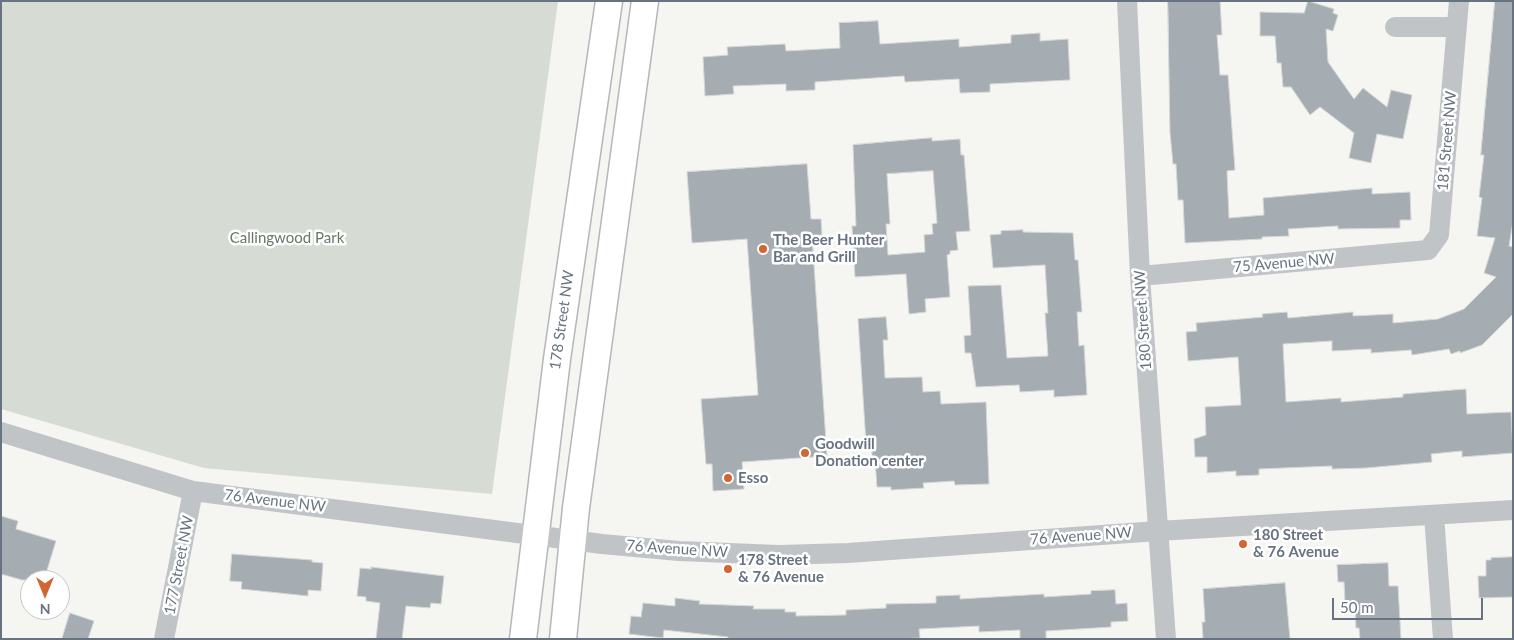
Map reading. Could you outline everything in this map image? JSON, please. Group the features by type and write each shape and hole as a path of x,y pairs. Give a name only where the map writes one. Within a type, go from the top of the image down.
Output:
{"main road":[{"name":"178 Street NW","path":"523,639 556,359 609,1"},
{"path":"563,639 573,540 611,239 645,1"}],"street":[{"name":"180 Street NW","path":"1127,1 1140,276 1166,639"},
{"name":"181 Street NW","path":"1428,250 1439,235 1459,1"},
{"path":"1395,27 1456,28"},
{"name":"75 Avenue NW","path":"1140,276 1428,250"},
{"name":"76 Avenue NW","path":"1,432 193,490 573,540 679,551 822,554 1158,531 1513,510"},
{"name":"177 Street NW","path":"164,639 193,490"},
{"path":"1434,514 1443,639"}],"green space":[{"name":"Callingwood Park","path":"1,1 558,1 492,494 204,468 1,409"}],"building":[{"path":"1168,1 1220,1 1222,35 1217,35 1220,75 1228,75 1235,170 1227,171 1229,218 1264,215 1263,198 1372,188 1372,194 1410,192 1411,220 1400,220 1400,228 1338,229 1338,226 1288,229 1289,236 1185,243 1183,200 1178,200 1176,164 1173,164 1170,133"},
{"path":"1308,1 1334,9 1333,13 1338,15 1333,31 1326,29 1328,62 1354,99 1363,88 1387,107 1391,90 1412,95 1403,139 1377,134 1371,163 1349,158 1354,133 1320,107 1310,115 1291,87 1283,87 1281,63 1277,63 1275,36 1260,36 1260,12 1304,13"},
{"path":"1495,1 1513,1 1513,221 1509,246 1513,247 1513,314 1482,345 1460,353 1460,351 1451,354 1449,349 1412,355 1411,350 1371,353 1371,349 1332,351 1332,341 1283,344 1286,402 1341,398 1341,402 1403,397 1403,394 1466,389 1467,414 1511,412 1513,453 1462,457 1462,451 1431,454 1432,462 1366,468 1332,469 1332,466 1259,469 1259,475 1236,476 1236,471 1207,473 1207,457 1195,457 1194,439 1206,435 1205,407 1241,405 1238,357 1188,361 1186,332 1197,331 1196,323 1263,317 1262,314 1287,312 1288,318 1353,312 1353,316 1393,314 1393,323 1438,319 1464,309 1496,277 1484,273 1495,238 1477,236 1482,198 1479,197 1484,155 1481,155"},
{"path":"878,21 880,44 959,39 959,47 1011,43 1011,35 1040,33 1040,41 1068,39 1070,80 990,84 990,92 960,93 959,79 905,82 904,76 815,82 815,90 786,91 786,84 733,86 734,94 705,96 703,57 728,55 727,47 785,44 786,51 840,48 839,23"},
{"path":"932,138 932,141 960,139 961,155 964,155 970,231 956,232 958,250 950,251 950,254 947,255 950,297 925,299 926,312 909,314 906,274 855,277 852,226 856,226 853,145","holes":["933,171 937,223 932,224 933,234 924,235 925,252 888,255 886,224 890,224 887,174"]},
{"path":"807,164 811,219 821,219 822,235 812,236 827,456 742,462 744,489 713,491 712,464 706,464 701,399 758,395 747,239 692,243 687,172"},
{"path":"1023,230 1023,232 1073,233 1075,260 1078,260 1082,312 1077,312 1079,346 1084,345 1087,395 1054,397 1054,390 1020,392 1019,385 976,387 971,353 965,353 964,336 971,335 968,286 1001,285 1007,358 1048,356 1045,313 1048,313 1045,265 993,268 990,235 1001,234 1001,231"},
{"path":"886,317 888,340 883,340 885,378 922,377 923,392 940,391 941,404 986,402 989,484 955,485 954,481 923,483 924,488 891,490 891,487 877,487 875,460 872,460 872,443 866,443 858,319"},
{"path":"1,516 18,521 16,529 56,541 47,570 20,570 20,579 1,574"},
{"path":"232,554 312,560 312,562 323,563 321,591 308,590 308,596 241,589 242,582 230,581"},
{"path":"1513,557 1513,597 1479,598 1478,576 1486,576 1486,560"},
{"path":"1388,563 1389,586 1398,586 1401,639 1360,639 1359,628 1356,628 1355,603 1345,603 1344,582 1338,582 1337,565"},
{"path":"371,567 444,576 441,604 431,603 430,608 406,606 402,639 376,639 380,603 366,601 366,597 357,596 360,568 371,569"},
{"path":"1285,583 1290,639 1203,639 1202,622 1205,622 1203,589"},
{"path":"1115,590 1116,604 1127,603 1128,621 1111,622 1111,627 1046,631 1046,639 1020,639 1020,630 979,632 979,626 919,629 920,638 897,639 728,639 728,637 664,630 663,638 629,634 631,616 641,617 643,603 675,606 675,598 700,601 699,604 754,606 753,609 785,609 785,612 796,612 796,616 846,615 846,610 886,608 886,604 936,603 936,596 960,595 960,599 1044,594 1044,597 1091,594 1091,591"},
{"path":"70,613 94,621 88,639 62,639 68,620 70,620"}],"place":[{"name":"The Beer Hunter Bar and Grill","path":"763,249"},
{"name":"Goodwill Donation center","path":"805,453"},
{"name":"Esso","path":"728,478"},
{"name":"180 Street & 76 Avenue","path":"1243,544"},
{"name":"178 Street & 76 Avenue","path":"728,569"}]}
